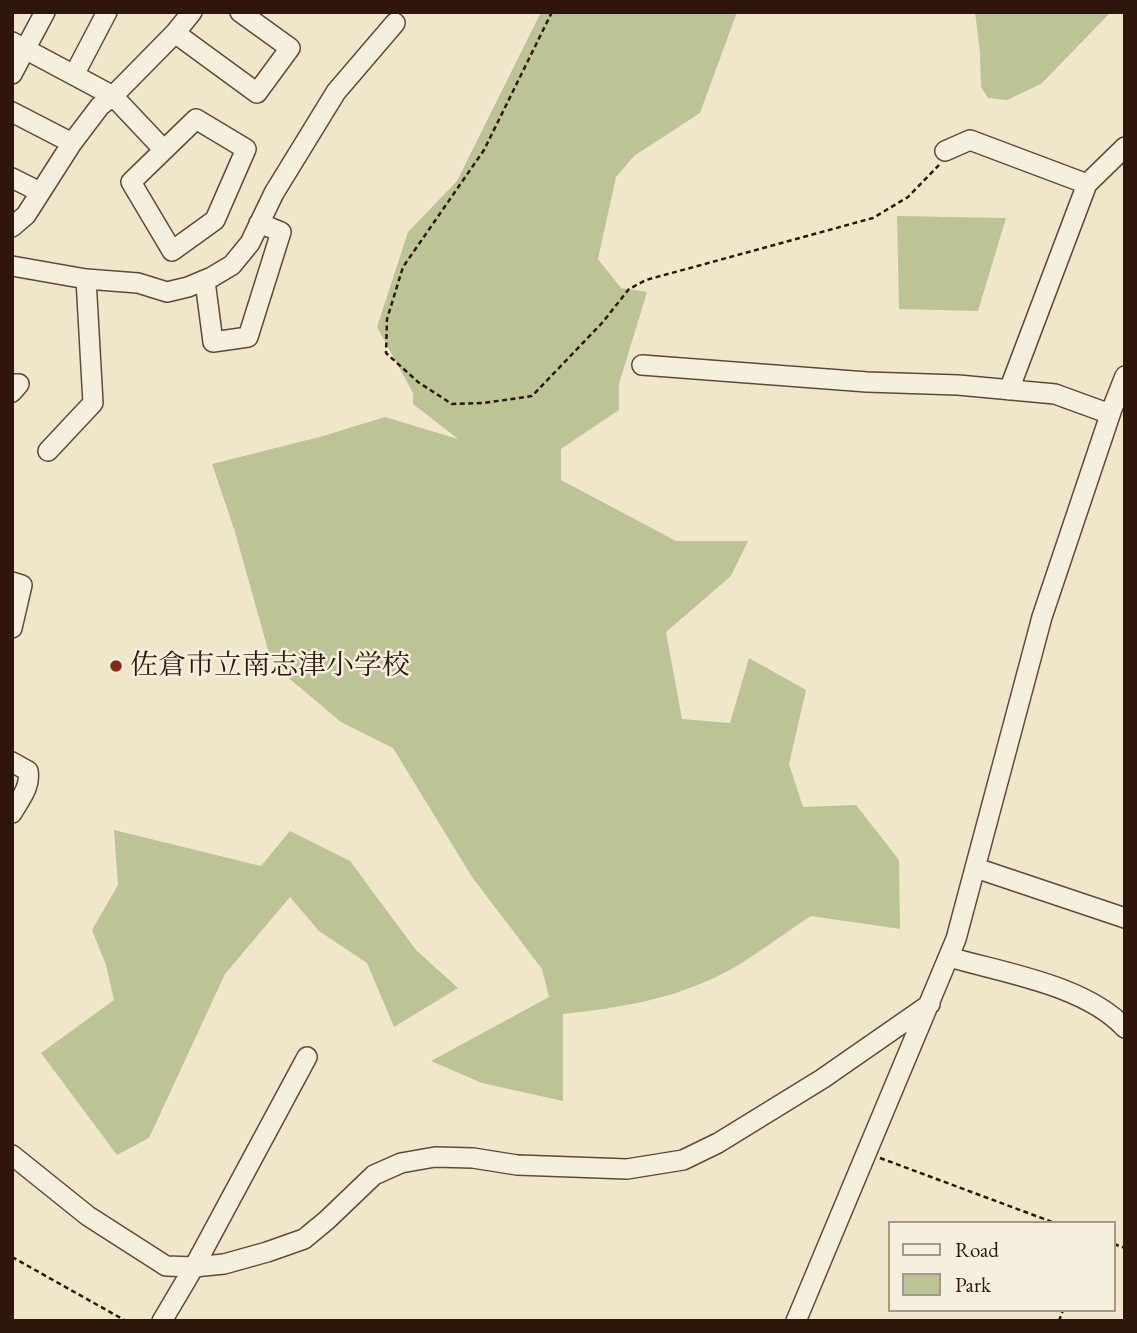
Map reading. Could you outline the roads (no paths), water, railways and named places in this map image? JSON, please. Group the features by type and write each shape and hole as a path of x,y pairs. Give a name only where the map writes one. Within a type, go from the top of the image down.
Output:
{"street":[{"path":"12,74 19,46 45,12"},
{"path":"74,75 107,12"},
{"path":"12,227 26,215 72,143 100,106 175,33 192,12"},
{"path":"175,33 257,93 290,48 240,12"},
{"path":"12,266 86,279 138,283 167,292 205,281 232,265 250,243 274,193 337,92 395,23"},
{"path":"19,46 113,96 163,149"},
{"path":"12,112 72,143"},
{"path":"196,119 246,149 215,220 172,251 131,182 163,149 196,119"},
{"path":"951,148 970,140 1087,184"},
{"path":"1009,390 1087,184 1125,147"},
{"path":"12,178 40,192"},
{"path":"205,281 213,342 248,337 281,232 259,223"},
{"path":"48,451 93,403 86,279"},
{"path":"642,365 854,381 958,385 1055,394 1110,414"},
{"path":"796,1321 949,957 976,869 1042,617 1125,376"},
{"path":"12,384 19,384 12,392"},
{"path":"12,582 22,585 12,628"},
{"path":"12,762 28,771 29,779 12,813"},
{"path":"976,869 1125,918"},
{"path":"949,957 1073,992 1102,1009 1125,1028"},
{"path":"12,1155 88,1216 166,1266 194,1267 234,1261 304,1239 374,1175 401,1163 435,1157 473,1158 517,1165 627,1169 683,1160 718,1143 822,1079 930,1004"},
{"path":"162,1321 307,1057"}],"place":[{"name":"佐倉市立南志津小学校","path":"116,666"}]}
